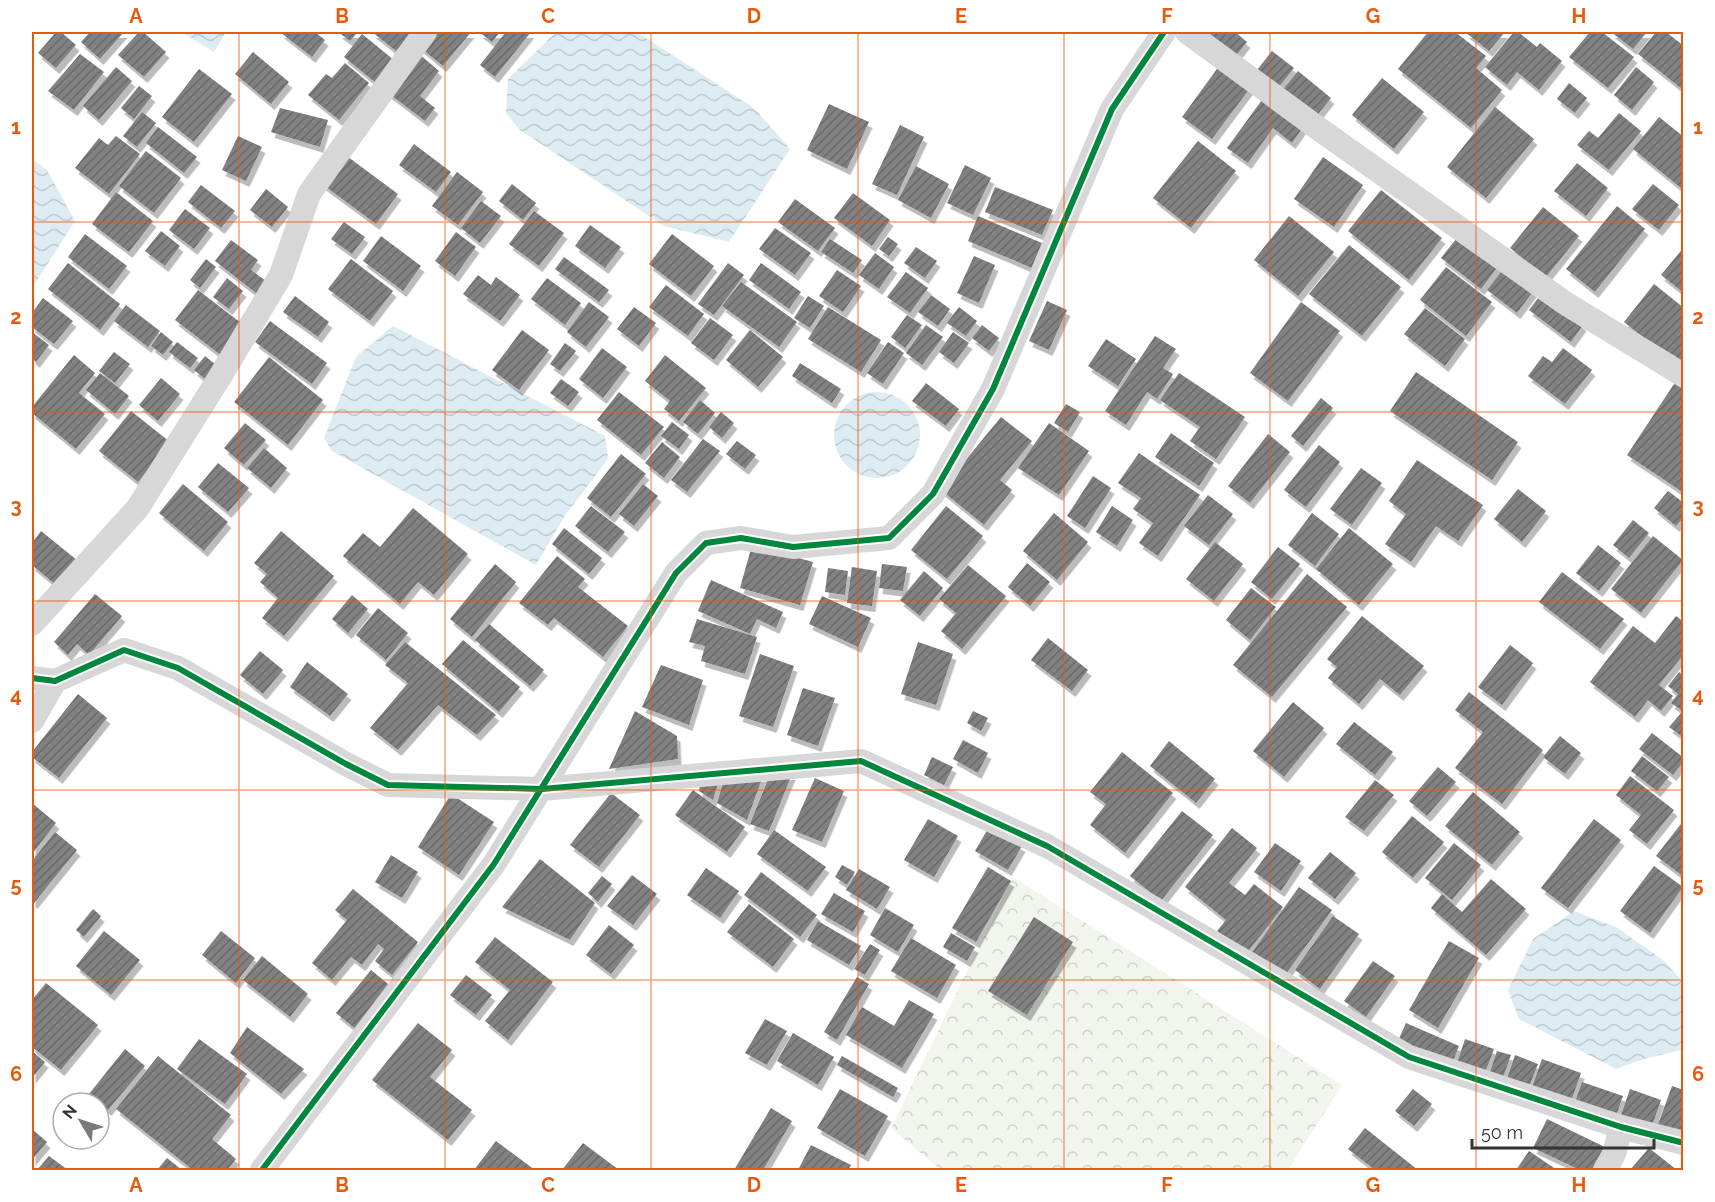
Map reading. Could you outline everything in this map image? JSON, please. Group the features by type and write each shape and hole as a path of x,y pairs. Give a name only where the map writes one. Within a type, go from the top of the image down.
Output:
{"street":[{"path":"32,624 137,509 281,275 309,194 424,32"},
{"path":"262,1170 494,864 676,573 706,543 741,538 793,547 889,538 933,494 993,389 1112,109 1164,32"},
{"path":"1187,32 1319,129 1565,303 1683,376"},
{"path":"32,678 55,681 124,650 178,668 346,764 388,785 542,789 861,761 1047,846 1409,1057 1621,1127 1683,1143"},
{"path":"32,721 55,681"},
{"path":"1605,1170 1614,1154 1621,1127"}],"green space":[{"path":"1013,877 1342,1085 1288,1170 941,1170 891,1128"}],"water":[{"path":"181,32 226,32 214,52"},
{"path":"556,32 637,32 754,108 790,149 729,242 664,226 520,130 506,113 508,79"},
{"path":"32,159 47,170 75,221 32,288"},
{"path":"393,326 605,436 608,459 564,517 536,565 332,451 324,438 356,357"},
{"path":"877,392 901,399 913,411 920,435 913,459 901,471 877,478 853,471 841,459 834,435 841,411 853,399"},
{"path":"1574,911 1616,927 1663,960 1683,982 1684,1047 1681,1050 1616,1069 1519,1019 1508,990 1533,939"}],"building":[{"path":"56,32 61,32 76,45 56,68 38,53"},
{"path":"90,32 124,32 100,59 81,42"},
{"path":"139,32 143,32 166,52 144,77 118,55"},
{"path":"280,32 315,32 325,40 312,57"},
{"path":"338,32 358,32 350,41"},
{"path":"372,32 409,32 411,33 396,51"},
{"path":"428,32 471,32 443,66 417,45"},
{"path":"479,32 500,32 492,42"},
{"path":"506,32 531,32 495,77 480,65"},
{"path":"1203,32 1235,32 1247,42 1235,57"},
{"path":"1428,32 1455,32 1486,56 1476,68 1502,90 1471,128 1398,69"},
{"path":"1465,32 1505,32 1489,51"},
{"path":"1514,32 1518,32 1537,47 1540,43 1562,61 1539,90 1517,72 1507,85 1485,67"},
{"path":"1590,32 1602,32 1634,57 1608,88 1569,57"},
{"path":"1611,32 1647,32 1633,49"},
{"path":"1656,32 1666,32 1684,46 1684,87 1682,89 1638,54"},
{"path":"362,34 394,60 376,83 344,57"},
{"path":"1272,51 1294,68 1278,88 1257,70"},
{"path":"253,52 289,82 271,104 235,74"},
{"path":"418,53 439,71 420,96 435,108 425,121 387,92"},
{"path":"80,54 104,72 74,110 48,91"},
{"path":"1222,62 1253,84 1212,139 1182,117"},
{"path":"345,63 369,83 339,120 308,95 326,74 332,78"},
{"path":"116,67 132,81 99,120 83,106"},
{"path":"1636,67 1654,82 1632,110 1614,95"},
{"path":"199,69 232,94 194,142 162,117"},
{"path":"1298,71 1331,98 1315,118 1281,92"},
{"path":"1382,78 1424,112 1394,149 1352,115"},
{"path":"1569,83 1587,98 1575,113 1557,99"},
{"path":"139,86 152,96 134,119 121,108"},
{"path":"1267,93 1306,123 1292,143 1273,128 1248,163 1227,148"},
{"path":"829,104 869,122 847,169 807,150"},
{"path":"1495,107 1534,139 1486,198 1447,167"},
{"path":"280,108 328,120 320,147 271,132"},
{"path":"142,112 156,123 137,147 123,136"},
{"path":"1619,113 1641,131 1609,170 1577,145 1589,131 1598,138"},
{"path":"1659,117 1684,137 1684,185 1681,188 1633,149"},
{"path":"900,125 924,137 897,195 872,184"},
{"path":"158,127 197,157 184,173 146,143"},
{"path":"116,136 140,154 109,194 75,168 99,138 108,145"},
{"path":"238,136 262,147 246,181 222,170"},
{"path":"1198,141 1236,171 1191,228 1153,198"},
{"path":"414,144 451,172 436,192 399,165"},
{"path":"146,151 181,178 154,213 119,186"},
{"path":"344,154 398,194 376,224 322,184"},
{"path":"1323,157 1363,185 1334,227 1294,199"},
{"path":"1577,163 1608,188 1586,216 1554,191"},
{"path":"965,165 991,178 973,215 947,203"},
{"path":"916,166 949,184 931,218 898,200"},
{"path":"457,172 483,192 458,225 432,206"},
{"path":"512,184 536,203 523,220 499,201"},
{"path":"1653,184 1679,205 1659,230 1632,209"},
{"path":"201,185 235,211 221,228 188,202"},
{"path":"995,187 1053,210 1042,235 985,212"},
{"path":"266,189 288,207 272,227 250,210"},
{"path":"1381,190 1442,238 1409,280 1348,231"},
{"path":"116,192 153,221 129,252 92,224"},
{"path":"853,193 890,220 872,246 834,218"},
{"path":"795,199 835,228 818,251 778,222"},
{"path":"481,201 501,216 480,243 461,228"},
{"path":"1617,206 1645,229 1595,292 1566,269"},
{"path":"1543,207 1579,236 1546,277 1510,248"},
{"path":"185,209 210,228 194,249 169,230"},
{"path":"534,211 564,233 539,266 509,244"},
{"path":"978,216 1042,243 1032,268 968,241"},
{"path":"1289,216 1334,252 1298,296 1254,260"},
{"path":"344,222 365,237 352,254 331,239"},
{"path":"590,225 621,247 605,268 575,246"},
{"path":"775,228 811,253 795,275 759,249"},
{"path":"161,231 180,246 165,266 145,251"},
{"path":"456,232 476,247 455,276 435,261"},
{"path":"85,234 127,266 109,289 68,257"},
{"path":"672,234 714,266 691,296 649,264"},
{"path":"1460,234 1499,265 1481,289 1441,258"},
{"path":"381,236 421,266 403,291 363,261"},
{"path":"888,237 898,244 889,256 879,249"},
{"path":"830,239 862,260 853,273 821,252"},
{"path":"231,240 258,260 251,270 266,281 256,293 215,261"},
{"path":"1349,245 1401,287 1362,336 1309,294"},
{"path":"916,247 937,261 925,278 904,263"},
{"path":"1684,247 1684,293 1661,275"},
{"path":"875,253 894,267 879,289 859,275"},
{"path":"974,256 995,265 979,303 957,293"},
{"path":"564,257 609,290 599,302 555,269"},
{"path":"206,259 216,267 200,288 190,280"},
{"path":"351,259 393,291 370,321 328,289"},
{"path":"68,263 120,304 100,330 48,289"},
{"path":"728,263 744,275 714,315 698,304"},
{"path":"761,263 801,292 789,309 749,280"},
{"path":"1446,267 1492,302 1466,336 1420,300"},
{"path":"1505,267 1535,289 1517,313 1487,290"},
{"path":"837,270 861,286 843,312 819,296"},
{"path":"906,272 928,288 910,313 887,297"},
{"path":"478,275 491,285 496,277 520,295 500,321 463,294"},
{"path":"227,278 243,291 229,309 213,297"},
{"path":"547,278 581,303 565,325 531,299"},
{"path":"741,282 797,322 779,347 722,306"},
{"path":"1654,284 1684,308 1684,356 1677,364 1624,322"},
{"path":"666,285 704,314 688,336 649,307"},
{"path":"198,290 245,326 222,356 175,320"},
{"path":"1542,293 1583,325 1571,342 1529,310"},
{"path":"931,295 950,309 938,326 918,312"},
{"path":"295,296 329,322 318,337 283,312"},
{"path":"808,296 824,306 810,328 794,318"},
{"path":"43,298 73,321 54,344 32,327 32,313"},
{"path":"1047,301 1067,310 1049,350 1029,341"},
{"path":"589,302 609,317 586,347 567,332"},
{"path":"1301,302 1340,331 1288,401 1250,373"},
{"path":"126,305 160,331 148,347 114,321"},
{"path":"634,307 656,323 639,346 617,329"},
{"path":"828,307 881,340 861,372 808,339"},
{"path":"959,307 977,321 966,336 947,323"},
{"path":"1425,308 1465,339 1445,366 1404,334"},
{"path":"907,315 922,325 905,348 891,337"},
{"path":"710,318 733,335 714,360 691,343"},
{"path":"270,321 327,363 312,384 255,342"},
{"path":"926,325 943,337 922,365 906,353"},
{"path":"982,325 999,338 989,351 972,338"},
{"path":"522,330 549,350 519,390 492,370"},
{"path":"750,330 783,357 758,387 726,360"},
{"path":"32,332 49,345 36,362 32,358"},
{"path":"161,332 173,342 163,355 151,346"},
{"path":"953,332 969,343 954,363 939,352"},
{"path":"1155,336 1176,349 1163,368 1173,374 1157,399 1147,392 1126,425 1105,411"},
{"path":"1106,339 1136,359 1118,386 1088,366"},
{"path":"177,342 198,358 190,368 169,352"},
{"path":"888,342 904,353 883,384 867,373"},
{"path":"565,343 576,351 560,371 550,364"},
{"path":"602,348 627,367 603,398 579,379"},
{"path":"1563,348 1592,370 1565,404 1528,376 1543,356 1552,362"},
{"path":"114,352 130,364 115,383 99,371"},
{"path":"74,355 95,373 79,393 105,414 76,449 32,413 32,407"},
{"path":"665,355 706,388 679,421 664,409 670,401 645,381"},
{"path":"205,356 221,369 210,383 194,370"},
{"path":"269,357 323,400 288,445 234,402"},
{"path":"800,363 841,389 832,403 792,376"},
{"path":"1416,372 1518,442 1492,480 1390,411"},
{"path":"100,373 129,396 115,414 86,390"},
{"path":"1179,373 1245,417 1216,459 1190,441 1200,427 1160,400"},
{"path":"161,378 180,394 158,421 139,405"},
{"path":"1678,378 1684,382 1684,493 1627,455"},
{"path":"561,379 579,392 568,406 550,393"},
{"path":"926,383 959,409 946,426 912,401"},
{"path":"619,392 664,427 641,455 597,420"},
{"path":"1321,398 1333,408 1303,446 1291,436"},
{"path":"700,400 715,413 698,434 683,422"},
{"path":"1066,404 1080,412 1068,432 1054,423"},
{"path":"131,411 170,442 138,482 99,451"},
{"path":"721,412 734,423 722,438 709,427"},
{"path":"1001,417 1032,441 1000,480 1012,490 984,525 941,490"},
{"path":"672,422 689,435 679,449 661,436"},
{"path":"245,423 266,440 244,465 224,448"},
{"path":"1049,423 1089,451 1059,495 1018,468"},
{"path":"1171,433 1214,463 1199,486 1155,457"},
{"path":"1268,434 1290,452 1250,503 1228,486"},
{"path":"703,439 720,451 687,492 671,480"},
{"path":"737,441 756,455 745,469 726,454"},
{"path":"662,442 680,457 664,478 645,463"},
{"path":"1319,445 1340,462 1306,507 1284,490"},
{"path":"264,448 287,468 271,488 247,468"},
{"path":"1139,453 1200,495 1158,556 1139,543 1153,523 1133,509 1141,498 1118,483"},
{"path":"621,454 646,474 611,517 587,498"},
{"path":"1417,460 1483,505 1458,541 1436,526 1411,562 1385,544 1406,514 1389,501"},
{"path":"218,463 249,488 228,512 198,487"},
{"path":"1361,468 1382,483 1352,525 1330,509"},
{"path":"1093,476 1111,488 1085,528 1067,516"},
{"path":"183,484 228,522 204,551 159,513"},
{"path":"643,484 658,496 634,526 619,514"},
{"path":"1518,489 1546,511 1522,542 1494,519"},
{"path":"1668,491 1684,503 1684,517 1676,526 1654,508"},
{"path":"1208,495 1233,514 1209,545 1184,526"},
{"path":"591,506 625,532 608,552 575,526"},
{"path":"946,506 983,536 947,579 911,550"},
{"path":"1112,506 1133,520 1117,546 1096,532"},
{"path":"413,508 468,554 434,595 418,582 400,604 343,556 363,533 380,547"},
{"path":"1054,513 1088,542 1057,580 1023,551"},
{"path":"1312,513 1339,534 1315,566 1288,545"},
{"path":"1633,520 1649,533 1629,558 1613,545"},
{"path":"564,528 602,558 589,574 552,544"},
{"path":"1349,528 1393,564 1359,605 1316,569"},
{"path":"41,531 83,565 62,590 32,565 32,543"},
{"path":"281,531 334,576 284,636 262,618 278,598 260,582 267,574 254,563"},
{"path":"1653,536 1683,560 1641,613 1611,589"},
{"path":"1215,542 1243,564 1214,601 1186,579"},
{"path":"752,545 813,562 800,605 740,588"},
{"path":"1598,545 1621,563 1599,591 1576,573"},
{"path":"1278,547 1300,564 1272,599 1251,582"},
{"path":"557,556 585,579 578,587 628,626 603,657 554,618 548,625 519,603"},
{"path":"1027,563 1050,582 1030,606 1008,587"},
{"path":"495,564 516,582 472,637 450,619"},
{"path":"882,564 907,567 903,591 879,588"},
{"path":"968,565 1006,596 962,649 941,631 956,613 939,599"},
{"path":"852,567 877,571 872,606 847,603"},
{"path":"828,568 848,571 845,595 825,592"},
{"path":"924,571 943,588 920,616 900,600"},
{"path":"1562,572 1624,619 1600,649 1539,602"},
{"path":"1307,574 1347,607 1272,697 1233,665"},
{"path":"711,580 783,612 776,628 757,619 750,634 698,611"},
{"path":"1251,588 1276,607 1250,640 1226,620"},
{"path":"95,594 122,616 89,655 77,644 68,655 54,642"},
{"path":"352,595 368,609 348,633 332,619"},
{"path":"822,596 871,618 858,647 809,624"},
{"path":"378,608 408,633 386,660 356,635"},
{"path":"1362,616 1424,666 1400,695 1380,679 1359,704 1328,678 1337,667 1327,659"},
{"path":"1676,616 1684,622 1684,654 1659,685 1673,696 1661,711 1648,700 1635,717 1590,682 1633,626 1655,643"},
{"path":"697,619 757,637 745,674 701,661 705,646 689,642"},
{"path":"489,624 544,670 530,686 475,640"},
{"path":"1048,638 1088,670 1072,691 1031,660"},
{"path":"463,640 520,687 499,712 442,664"},
{"path":"405,642 496,715 477,735 438,705 398,750 370,728 408,683 385,665"},
{"path":"918,642 953,654 936,705 901,694"},
{"path":"1510,645 1533,663 1502,705 1478,687"},
{"path":"260,651 283,670 263,694 240,675"},
{"path":"760,654 794,666 773,727 739,716"},
{"path":"307,662 348,694 330,716 290,687"},
{"path":"661,665 703,680 689,725 642,707"},
{"path":"1679,672 1684,676 1684,712 1671,703 1678,694 1668,686"},
{"path":"803,688 835,698 818,746 787,735"},
{"path":"1469,692 1543,750 1502,804 1455,768 1483,732 1455,710"},
{"path":"78,694 107,718 59,778 32,757 32,752"},
{"path":"1293,702 1324,728 1284,777 1253,751"},
{"path":"635,711 677,736 678,759 609,769"},
{"path":"973,711 988,718 981,731 967,723"},
{"path":"1681,713 1684,715 1684,738 1669,727"},
{"path":"1354,722 1393,752 1375,775 1336,744"},
{"path":"1652,733 1684,758 1673,775 1639,749"},
{"path":"1560,736 1581,753 1565,774 1543,757"},
{"path":"963,740 988,753 978,773 953,759"},
{"path":"1169,741 1215,779 1196,803 1150,766"},
{"path":"1122,752 1173,793 1125,853 1090,825 1106,804 1090,792"},
{"path":"1642,756 1669,777 1657,791 1631,771"},
{"path":"932,757 953,767 944,785 924,775"},
{"path":"1438,767 1456,782 1427,816 1409,801"},
{"path":"770,774 792,774 769,831 750,824"},
{"path":"720,776 713,800 699,791 701,777"},
{"path":"725,776 763,776 747,820 717,803"},
{"path":"1630,776 1674,810 1647,844 1629,830 1641,815 1616,795"},
{"path":"815,778 844,791 822,842 792,830"},
{"path":"1375,780 1394,795 1364,831 1345,817"},
{"path":"693,790 745,827 727,852 675,815"},
{"path":"1473,792 1520,832 1492,865 1445,826"},
{"path":"611,793 640,815 599,867 570,845"},
{"path":"451,794 494,822 459,875 418,847"},
{"path":"32,803 56,823 32,854"},
{"path":"1182,811 1213,835 1161,901 1130,876"},
{"path":"1412,816 1444,842 1413,878 1382,852"},
{"path":"928,819 958,836 934,877 904,860"},
{"path":"1594,819 1621,840 1568,908 1541,888"},
{"path":"1684,820 1684,877 1656,856"},
{"path":"989,827 1022,846 1008,870 975,851"},
{"path":"1232,828 1257,848 1229,883 1245,895 1254,884 1283,907 1246,954 1217,931 1226,920 1185,887"},
{"path":"774,830 826,867 808,891 757,854"},
{"path":"55,832 77,850 34,903 32,901 32,861"},
{"path":"1275,843 1301,861 1281,891 1254,872"},
{"path":"1454,843 1481,865 1452,900 1425,878"},
{"path":"1330,852 1356,873 1335,899 1308,878"},
{"path":"391,855 418,872 402,898 375,882"},
{"path":"540,859 595,903 570,940 502,907"},
{"path":"842,865 855,872 847,885 835,877"},
{"path":"1654,866 1683,887 1650,933 1620,911"},
{"path":"988,867 1011,881 976,942 952,928"},
{"path":"706,868 739,891 720,918 687,895"},
{"path":"859,869 890,887 877,909 846,890"},
{"path":"761,872 817,915 800,937 744,895"},
{"path":"632,875 657,894 633,925 607,906"},
{"path":"602,876 612,884 598,902 588,893"},
{"path":"1491,879 1526,909 1486,955 1431,908 1442,894 1462,912"},
{"path":"1299,887 1332,910 1283,978 1250,955"},
{"path":"353,889 418,942 392,975 375,961 384,949 378,944 362,965 351,957 332,980 312,963 347,920 335,910"},
{"path":"834,893 865,911 853,932 821,914"},
{"path":"749,904 794,939 773,967 727,932"},
{"path":"885,908 914,925 898,952 870,935"},
{"path":"93,909 101,916 84,937 76,930"},
{"path":"1333,916 1359,934 1320,989 1295,970"},
{"path":"1034,917 1073,942 1027,1015 988,991"},
{"path":"818,921 861,946 849,965 807,940"},
{"path":"609,925 634,945 611,974 586,955"},
{"path":"104,931 140,960 111,995 76,966"},
{"path":"221,931 255,958 236,983 202,955"},
{"path":"951,933 975,947 967,961 943,947"},
{"path":"495,937 553,982 508,1040 485,1021 510,990 475,962"},
{"path":"911,938 956,965 937,998 891,971"},
{"path":"1449,941 1479,958 1438,1028 1409,1010"},
{"path":"870,944 880,950 865,975 854,969"},
{"path":"262,956 308,994 290,1017 243,980"},
{"path":"1373,961 1395,976 1366,1017 1344,1001"},
{"path":"371,970 393,988 358,1031 336,1013"},
{"path":"466,975 492,995 476,1015 450,995"},
{"path":"857,977 869,984 837,1040 824,1032"},
{"path":"46,983 98,1025 61,1070 32,1047 32,1000"},
{"path":"909,1000 934,1014 902,1068 846,1035 862,1007 894,1026"},
{"path":"765,1019 787,1031 767,1065 745,1053"},
{"path":"418,1023 452,1050 430,1077 472,1110 448,1140 372,1080"},
{"path":"1406,1023 1459,1046 1451,1066 1397,1043"},
{"path":"247,1027 304,1069 281,1094 230,1053"},
{"path":"793,1033 834,1057 818,1085 777,1061"},
{"path":"199,1039 247,1074 225,1104 177,1069"},
{"path":"1465,1039 1494,1049 1483,1078 1455,1069"},
{"path":"125,1049 145,1066 111,1106 111,1091 91,1091"},
{"path":"32,1051 45,1062 32,1078"},
{"path":"1497,1051 1511,1055 1501,1083 1488,1078"},
{"path":"1515,1055 1538,1064 1527,1092 1505,1085"},
{"path":"158,1056 231,1115 212,1139 236,1159 227,1170 193,1170 116,1109"},
{"path":"842,1056 898,1088 893,1097 837,1065"},
{"path":"1542,1059 1581,1073 1569,1107 1530,1093"},
{"path":"1582,1082 1623,1096 1615,1119 1574,1105"},
{"path":"1672,1086 1684,1090 1684,1135 1656,1130"},
{"path":"840,1089 888,1116 865,1156 817,1128"},
{"path":"1413,1089 1432,1104 1414,1126 1395,1111"},
{"path":"1630,1089 1661,1100 1651,1129 1620,1118"},
{"path":"771,1108 792,1121 763,1170 734,1170"},
{"path":"1547,1119 1607,1148 1596,1170 1580,1170 1533,1148"},
{"path":"1365,1128 1418,1170 1375,1170 1348,1149"},
{"path":"32,1129 47,1142 32,1160"},
{"path":"496,1141 535,1170 474,1170"},
{"path":"583,1143 619,1170 562,1170"},
{"path":"811,1145 851,1165 848,1170 798,1170"},
{"path":"1649,1148 1677,1170 1630,1170"},
{"path":"1529,1151 1557,1170 1516,1170"},
{"path":"49,1156 68,1170 37,1170"},
{"path":"167,1158 182,1170 157,1170"}],"cycle path":[{"path":"262,1170 494,864 676,573 706,543 741,538 793,547 889,538 933,494 993,389 1112,109 1164,32"},
{"path":"32,678 55,681 124,650 178,668 346,764 388,785 542,789 861,761 1047,846 1409,1057 1621,1127 1684,1143"}]}
